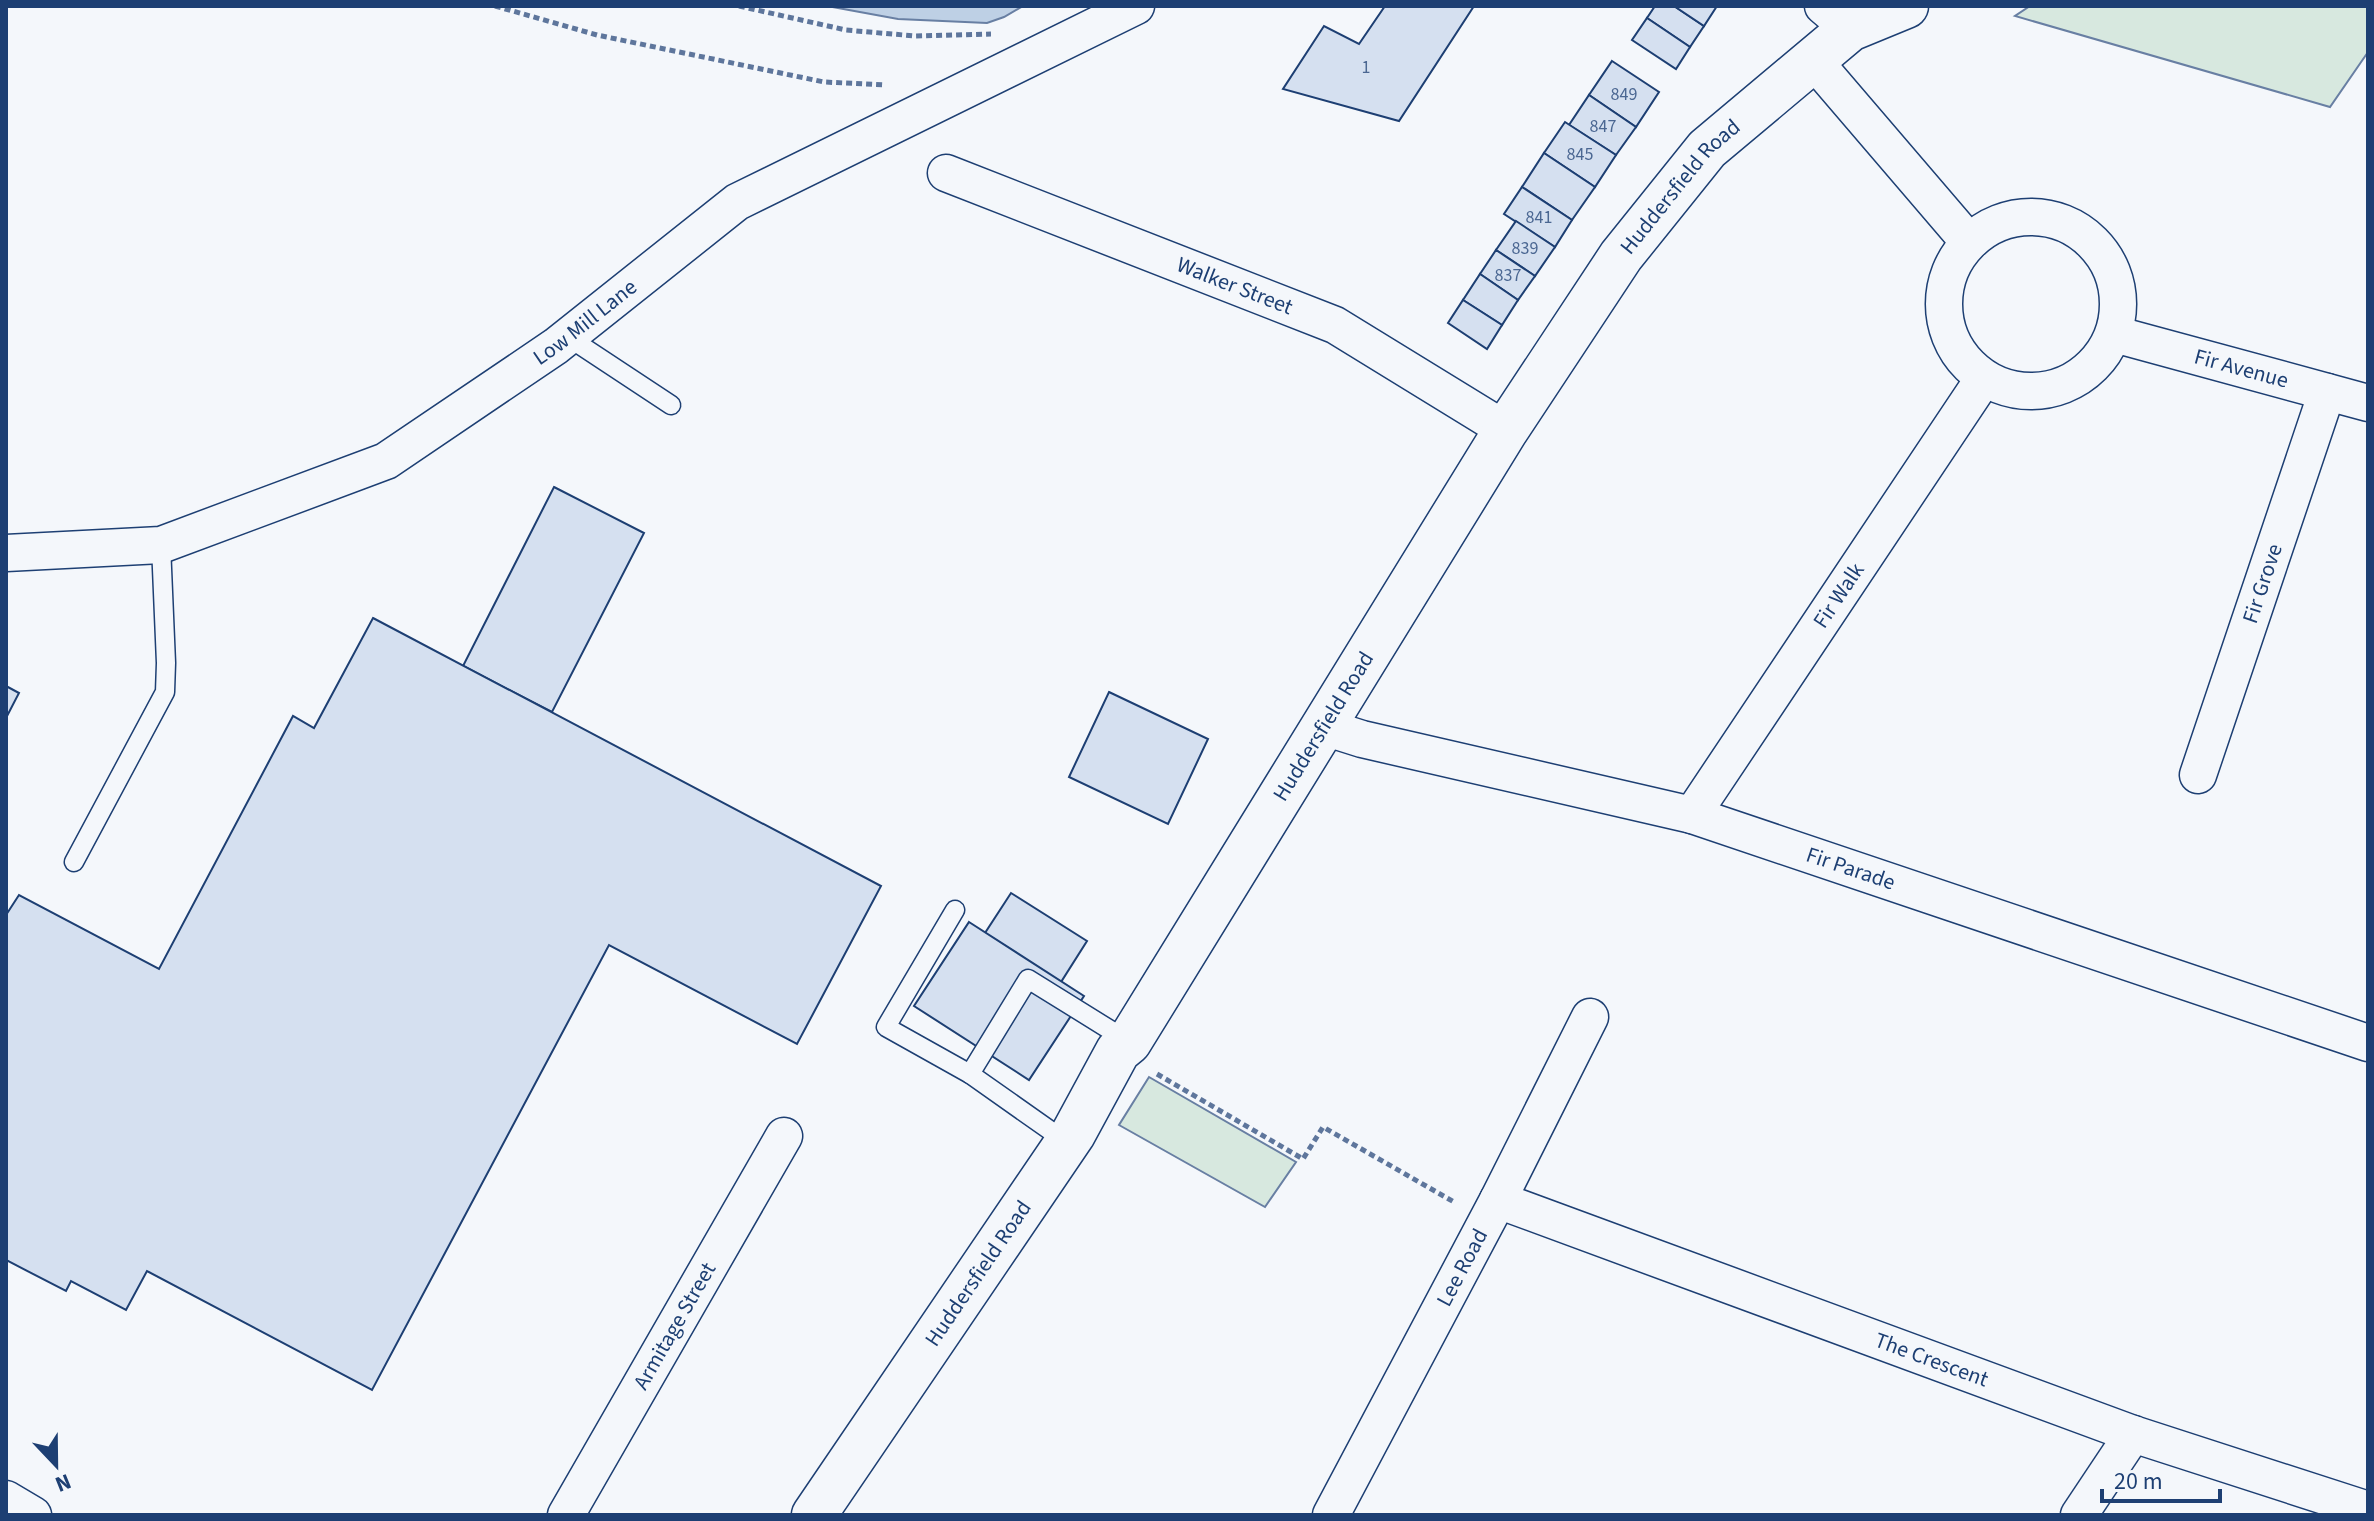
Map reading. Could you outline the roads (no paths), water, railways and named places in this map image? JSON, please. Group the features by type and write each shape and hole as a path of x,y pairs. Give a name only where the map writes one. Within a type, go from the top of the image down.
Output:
{"highway":[{"name":"Huddersfield Road","path":"814,1515 1068,1143 1124,1046 1506,430 1621,256 1707,149 1814,61 1836,18 1906,6"}],"street":[{"name":"Low Mill Lane","path":"6,553 161,545 386,461 568,337 737,202 1136,6"},
{"path":"1814,61 1969,242"},
{"name":"Walker Street","path":"946,173 1335,325 1506,430"},
{"path":"2022,216 2051,218 2078,229 2101,249 2115,275 2119,304 2114,334 2102,356 2083,375 2060,387 2034,392 2008,389 1984,378 1964,361 1950,339 1944,313 1945,287 1953,263 1969,242 1993,224 2022,216"},
{"name":"Fir Avenue","path":"2114,334 2368,403"},
{"name":"Fir Walk","path":"1692,815 1984,378"},
{"name":"Fir Grove","path":"2198,775 2327,392"},
{"name":"Fir Parade","path":"1324,727 1362,739 1692,815 2368,1043"},
{"name":"Lee Road","path":"1331,1515 1590,1017"},
{"name":"Armitage Street","path":"566,1515 784,1136"},
{"name":"The Crescent","path":"1492,1210 2133,1434 2368,1510"},
{"path":"2079,1515 2133,1434"},
{"path":"6,1499 33,1515"}],"lane":[{"path":"568,337 671,405"},
{"path":"74,862 165,692 161,545"},
{"path":"955,910 886,1027 970,1074 1068,1143"},
{"path":"970,1074 1028,979 1124,1046"}],"water":[{"path":"827,6 1023,6 987,23 898,19"}]}
